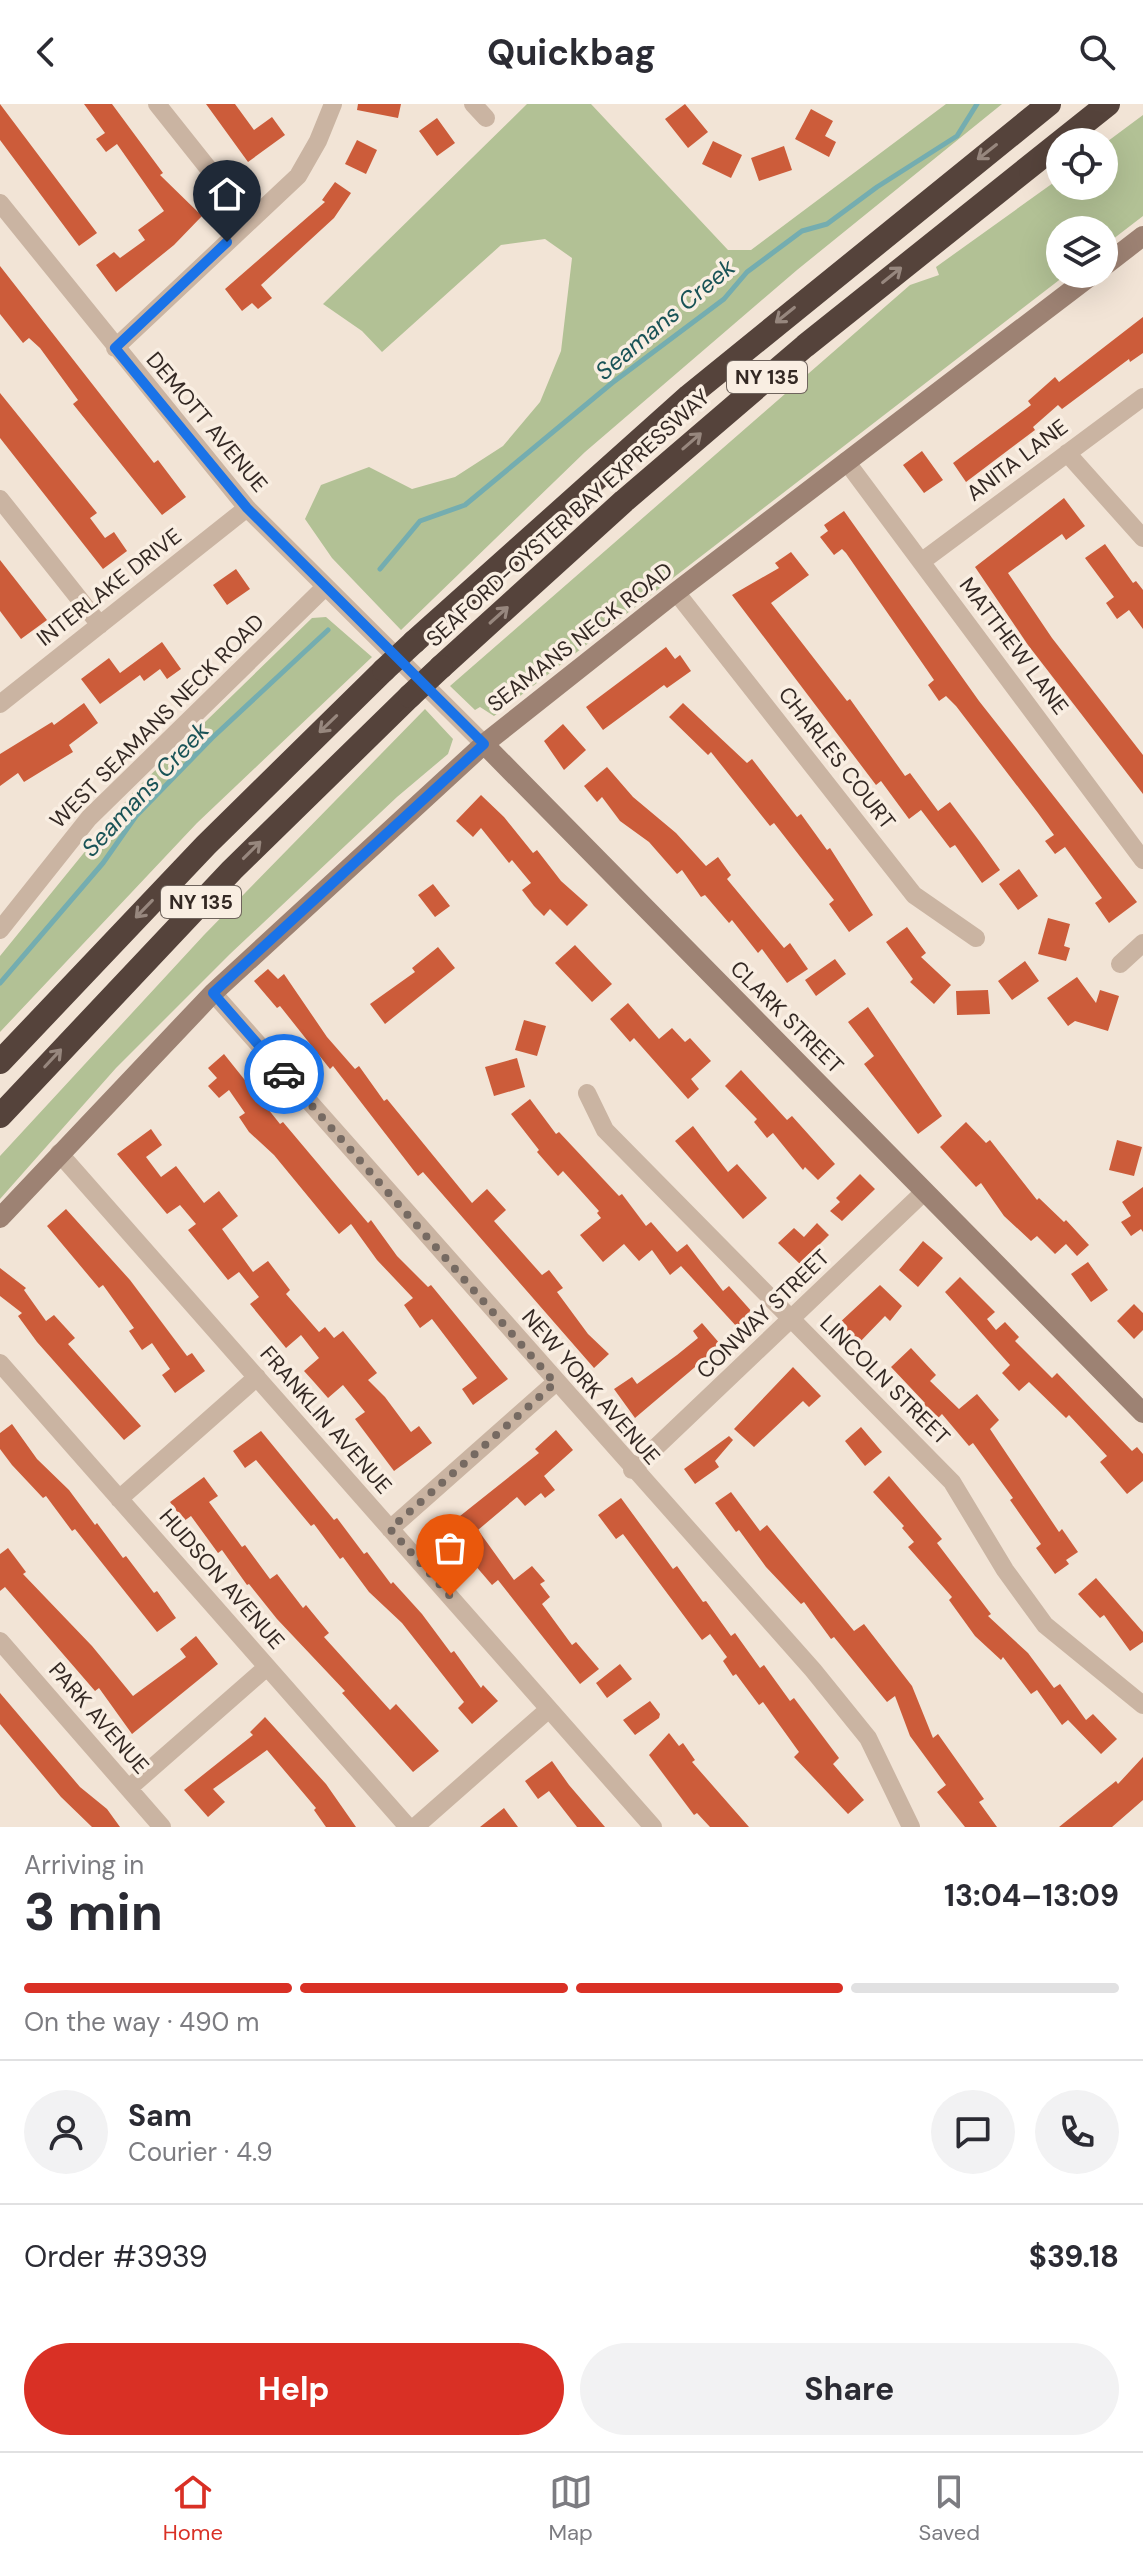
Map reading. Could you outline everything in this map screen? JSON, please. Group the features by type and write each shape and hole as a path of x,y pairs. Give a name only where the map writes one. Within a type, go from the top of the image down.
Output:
{"highway":[{"name":"SEAFORD-OYSTER BAY EXPRESSWAY","path":"0,1062 217,834 389,664 712,376 1049,104"},
{"name":"SEAFORD-OYSTER BAY EXPRESSWAY","path":"0,1116 201,902 441,667 724,414 1108,104"}],"street":[{"path":"157,104 250,221"},
{"path":"115,348 298,176 318,141 333,104"},
{"path":"473,104 486,118"},
{"name":"DEMOTT AVENUE","path":"0,203 247,508 324,588 389,664"},
{"path":"1118,255 1143,236"},
{"name":"SEAMANS NECK ROAD","path":"0,1218 213,993 484,744 676,592 1075,288"},
{"name":"ANITA LANE","path":"921,562 1143,397"},
{"path":"1067,453 1143,538"},
{"name":"MATTHEW LANE","path":"846,461 1143,860"},
{"path":"0,499 100,625"},
{"name":"INTERLAKE DRIVE","path":"0,704 247,508"},
{"name":"WEST SEAMANS NECK ROAD","path":"0,930 89,818 324,588"},
{"name":"CHARLES COURT","path":"676,592 914,895 976,938"},
{"name":"CLARK STREET","path":"389,664 484,744 1143,1413"},
{"path":"1120,964 1143,943"},
{"name":"NEW YORK AVENUE","path":"213,993 632,1470 813,1670 868,1738 911,1827"},
{"name":"LINCOLN STREET","path":"587,1093 605,1130 952,1482 1005,1570 1045,1625 1143,1705"},
{"name":"FRANKLIN AVENUE","path":"59,1153 653,1827"},
{"name":"CONWAY STREET","path":"632,1470 793,1321 925,1191"},
{"name":"HUDSON AVENUE","path":"0,1363 408,1827"},
{"path":"119,1499 257,1377"},
{"path":"390,1529 555,1383"},
{"name":"PARK AVENUE","path":"0,1641 162,1827"},
{"path":"129,1788 267,1667"},
{"path":"415,1827 549,1709"}],"green space":[{"path":"527,104 591,104 728,250 751,250 946,104 1002,104 797,270 585,452 401,630 332,558 305,519 321,485 369,467 412,489 455,477 503,446 540,402 561,351 572,258 545,239 501,245 382,352 362,331 323,304"},
{"path":"1143,115 1143,216 1118,235 1118,216 1046,216 1046,288 1049,288 494,716 480,707 475,710 450,686 910,285 939,275 936,267 1046,188 1046,200 1118,200 1118,134"},
{"path":"326,617 372,657 197,823 0,1032 0,956 135,790 312,618"},
{"path":"425,709 453,739 448,754 397,797 230,954 116,1068 0,1199 0,1156 204,935"}],"building":[{"path":"0,104 97,233 79,246 0,140"},
{"path":"84,104 112,104 163,173 160,175 202,216 174,245 116,292 96,265 114,252 120,258 145,240 138,230 164,211 117,144 106,152 96,139 105,133"},
{"path":"206,104 235,104 254,130 272,117 285,135 248,162"},
{"path":"358,104 401,104 398,118 357,110"},
{"path":"685,104 708,132 688,148 665,119"},
{"path":"811,109 833,121 825,136 836,142 829,157 795,139"},
{"path":"437,118 455,143 437,156 419,131"},
{"path":"357,140 377,150 366,174 345,164"},
{"path":"713,141 742,155 731,178 702,164"},
{"path":"784,146 792,170 759,181 751,158"},
{"path":"335,182 351,193 334,218 261,285 272,298 258,309 252,303 242,311 225,289 325,202 322,200"},
{"path":"0,266 154,463 158,460 186,497 162,515 73,404 78,400 40,348 29,338 23,343 0,314"},
{"path":"1143,317 1143,353 1130,362 1129,359 1062,409 1058,405 1033,427 1035,430 966,482 953,463 1031,405 1028,401 1055,377 1059,382"},
{"path":"0,393 97,513 90,518 105,538 114,532 127,551 103,569 0,438"},
{"path":"922,451 943,480 924,493 903,465"},
{"path":"1064,498 1085,526 1066,540 1062,534 1008,573 1052,638 1143,755 1143,794 1028,645 975,567"},
{"path":"844,511 979,701 1137,902 1109,923 1095,903 1102,898 1065,847 1055,854 1045,841 1054,835 1038,813 956,706 946,696 939,701 928,685 934,680 846,553 842,549 834,555 820,537 828,531 824,525"},
{"path":"1105,544 1133,583 1136,581 1143,590 1143,629 1129,610 1117,619 1106,603 1114,597 1085,558"},
{"path":"791,552 809,575 771,603 847,701 850,699 905,776 910,773 938,811 950,802 1000,870 982,883 955,845 950,848 921,810 909,819 881,781 876,785 732,595 779,568 775,563"},
{"path":"0,560 47,620 21,639 0,611"},
{"path":"236,569 250,589 227,605 213,585"},
{"path":"162,642 181,669 167,679 160,669 144,681 140,675 100,704 81,679 109,658 120,673"},
{"path":"666,647 675,659 680,655 691,671 667,688 664,685 603,730 586,707"},
{"path":"84,703 98,723 69,745 73,752 24,782 18,773 0,786 0,754 52,722 54,725"},
{"path":"683,703 747,763 752,759 797,817 801,814 827,850 830,848 873,915 849,932 829,904 834,900 774,823 770,826 711,752 708,755 669,717"},
{"path":"563,724 586,750 564,770 544,741"},
{"path":"607,767 633,797 676,833 706,866 718,857 731,875 727,879 784,948 790,943 808,969 787,983 762,949 758,953 732,920 729,923 705,895 701,897 682,870 677,874 649,842 620,821 602,797 597,802 584,786"},
{"path":"481,795 504,817 533,853 537,850 561,881 588,905 567,926 550,909 544,916 534,906 522,890 531,883 512,860 509,863 481,828 473,837 456,821"},
{"path":"1019,869 1038,896 1018,910 999,884"},
{"path":"433,884 450,906 435,917 418,895"},
{"path":"1048,918 1070,924 1064,946 1070,948 1066,961 1038,954"},
{"path":"907,927 926,953 921,957 951,985 934,1004 910,982 913,979 886,942"},
{"path":"575,945 612,984 592,1002 555,963"},
{"path":"438,947 455,968 385,1024 370,1004 415,972 412,968"},
{"path":"835,959 846,974 816,996 805,980"},
{"path":"1025,961 1039,981 1012,1000 998,981"},
{"path":"268,969 278,979 284,974 327,1037 355,1069 359,1066 384,1101 387,1099 472,1203 487,1189 506,1210 494,1221 542,1275 549,1270 563,1288 557,1292 588,1334 609,1354 594,1368 423,1172 418,1176 333,1066 330,1069 280,1006 277,1008 254,981"},
{"path":"1077,977 1096,1003 1100,990 1119,996 1108,1031 1075,1021 1068,1026 1047,998"},
{"path":"988,990 990,1014 957,1015 956,991"},
{"path":"628,1003 659,1039 672,1028 685,1042 690,1038 711,1061 691,1079 699,1089 688,1099 634,1038 630,1042 610,1019"},
{"path":"868,1007 942,1116 918,1134 864,1064 874,1056 848,1022"},
{"path":"524,1020 546,1026 537,1056 515,1050"},
{"path":"224,1054 280,1124 283,1122 368,1223 371,1220 397,1256 428,1287 431,1285 508,1379 473,1405 462,1389 477,1378 432,1319 420,1328 404,1305 413,1298 377,1260 351,1224 339,1234 274,1155 249,1132 239,1117 245,1113 229,1090 219,1098 208,1086 217,1078 208,1068"},
{"path":"517,1058 525,1087 494,1096 485,1067"},
{"path":"741,1070 787,1120 792,1116 835,1164 818,1180 805,1167 803,1170 773,1133 767,1138 754,1122 757,1119 725,1086"},
{"path":"530,1099 556,1134 559,1132 619,1196 622,1194 646,1226 651,1222 677,1252 687,1244 723,1291 729,1286 753,1313 737,1327 681,1266 670,1275 652,1250 639,1261 624,1244 603,1262 580,1235 601,1218 597,1213 599,1211 563,1171 558,1176 511,1114"},
{"path":"966,1122 986,1143 990,1140 1037,1200 1039,1198 1064,1222 1066,1220 1089,1245 1077,1256 1066,1244 1055,1254 1037,1236 1031,1241 1004,1216 981,1183 976,1187 940,1147"},
{"path":"693,1126 728,1172 737,1164 767,1198 743,1219 675,1141"},
{"path":"151,1129 162,1145 146,1157 161,1177 176,1166 204,1203 219,1191 238,1216 222,1229 253,1272 268,1261 290,1290 286,1294 319,1332 325,1327 334,1338 343,1331 377,1373 368,1380 411,1432 419,1426 432,1443 394,1471 355,1419 365,1412 343,1385 328,1398 304,1371 319,1358 301,1335 286,1348 250,1304 259,1297 239,1272 228,1280 188,1230 196,1224 180,1205 167,1214 117,1154"},
{"path":"1117,1140 1142,1147 1134,1176 1109,1170"},
{"path":"860,1174 875,1189 842,1221 830,1211 840,1202 836,1198"},
{"path":"1143,1187 1143,1232 1141,1229 1131,1236 1121,1222 1131,1216 1122,1202"},
{"path":"66,1209 130,1280 187,1356 192,1353 205,1371 175,1393 162,1375 170,1369 152,1343 142,1350 129,1331 134,1328 103,1285 99,1288 47,1226"},
{"path":"817,1223 829,1235 800,1264 778,1243 794,1228 804,1237"},
{"path":"923,1241 943,1258 918,1287 899,1270"},
{"path":"1088,1262 1108,1290 1091,1302 1071,1274"},
{"path":"0,1268 26,1288 24,1290 46,1321 54,1315 75,1338 68,1344 141,1426 124,1440 37,1342 18,1316 22,1313 0,1296"},
{"path":"960,1277 995,1312 987,1319 996,1330 1005,1322 1019,1337 1015,1341 1052,1378 1057,1373 1132,1451 1137,1447 1143,1454 1143,1481 1127,1494 1100,1462 1107,1456 1069,1415 1066,1418 1029,1382 1019,1391 1002,1373 1010,1365 945,1292"},
{"path":"880,1285 902,1306 890,1321 885,1316 857,1345 837,1325"},
{"path":"1134,1304 1143,1313 1143,1330 1134,1339 1117,1321"},
{"path":"702,1323 721,1345 635,1418 614,1389 632,1377 637,1384 677,1355 698,1338 693,1331"},
{"path":"911,1348 936,1375 930,1381 959,1409 977,1394 999,1420 990,1429 1059,1532 1062,1529 1078,1552 1066,1560 1069,1564 1055,1574 1036,1548 1041,1544 1010,1500 1013,1498 973,1443 969,1446 942,1414 935,1421 921,1407 925,1403 891,1367"},
{"path":"793,1367 821,1396 809,1407 803,1401 754,1447 734,1429"},
{"path":"12,1424 37,1459 69,1490 123,1558 126,1556 154,1593 157,1591 176,1618 157,1632 75,1529 72,1531 46,1496 43,1498 12,1465 0,1449 0,1433"},
{"path":"861,1427 882,1452 865,1466 845,1441"},
{"path":"556,1430 573,1450 544,1476 555,1490 545,1498 541,1493 525,1506 517,1497 478,1530 514,1580 532,1566 545,1581 540,1584 550,1597 542,1604 572,1645 576,1642 599,1669 580,1684 498,1580 492,1585 451,1537 467,1524 460,1516 539,1453 535,1449"},
{"path":"261,1431 334,1520 337,1518 364,1554 367,1552 391,1584 393,1582 422,1614 451,1653 454,1651 481,1688 483,1685 498,1701 472,1724 458,1708 464,1702 402,1623 369,1592 343,1557 340,1559 314,1524 311,1526 256,1460 245,1468 233,1451"},
{"path":"729,1436 733,1440 715,1461 719,1467 695,1484 684,1469"},
{"path":"889,1476 942,1539 937,1543 991,1614 988,1616 1028,1653 1054,1688 1060,1684 1086,1720 1093,1714 1117,1739 1101,1754 1068,1720 1062,1725 1037,1690 1031,1694 1003,1657 1001,1660 975,1636 949,1600 952,1597 908,1547 914,1542 902,1528 904,1526 873,1492"},
{"path":"204,1477 218,1496 209,1502 242,1547 245,1545 270,1579 277,1574 303,1608 306,1605 329,1633 324,1637 390,1710 396,1704 439,1751 413,1772 342,1693 345,1691 247,1585 222,1550 218,1553 191,1516 184,1521 170,1502"},
{"path":"731,1492 760,1531 767,1525 854,1631 864,1624 912,1686 933,1738 938,1734 984,1799 979,1802 997,1827 965,1827 937,1792 946,1785 910,1736 895,1696 887,1702 834,1637 831,1639 804,1602 801,1604 766,1567 739,1530 736,1532 715,1503"},
{"path":"621,1498 673,1569 677,1566 731,1636 735,1633 760,1668 764,1665 790,1701 794,1698 839,1758 833,1764 864,1800 848,1814 794,1757 799,1752 763,1702 759,1705 736,1674 733,1676 723,1661 727,1657 710,1634 702,1640 623,1534 616,1539 598,1515"},
{"path":"8,1548 26,1572 23,1574 92,1646 133,1696 186,1657 180,1649 196,1636 218,1664 132,1734 99,1688 95,1691 5,1587 0,1591 0,1554"},
{"path":"1096,1578 1143,1632 1143,1642 1130,1651 1104,1615 1100,1618 1078,1594"},
{"path":"620,1664 632,1679 607,1698 596,1683"},
{"path":"0,1693 80,1787 107,1809 120,1827 92,1827 61,1797 0,1724"},
{"path":"650,1701 660,1714 659,1718 635,1735 623,1720"},
{"path":"265,1717 326,1784 356,1827 326,1827 314,1810 316,1808 267,1750 213,1789 225,1802 208,1817 184,1790 253,1735 250,1732"},
{"path":"669,1733 679,1746 683,1743 695,1760 692,1762 749,1827 710,1827 697,1813 694,1815 649,1755"},
{"path":"1143,1757 1143,1800 1112,1827 1059,1827 1116,1781 1118,1784"},
{"path":"552,1761 605,1827 577,1827 549,1791 538,1799 525,1781"},
{"path":"504,1808 518,1827 480,1827"}],"waterway":[{"name":"Seamans Creek","path":"380,569 420,521 465,505 612,383 724,299 747,272 802,231 827,224 877,187 957,136 977,104"},
{"name":"Seamans Creek","path":"0,983 103,863 136,816 212,738 328,630"}],"way so far":[{"path":"284,1074 555,1383 390,1529 450,1596"}],"route":[{"path":"227,242 115,348 247,508 484,744 213,993 284,1074"}]}
